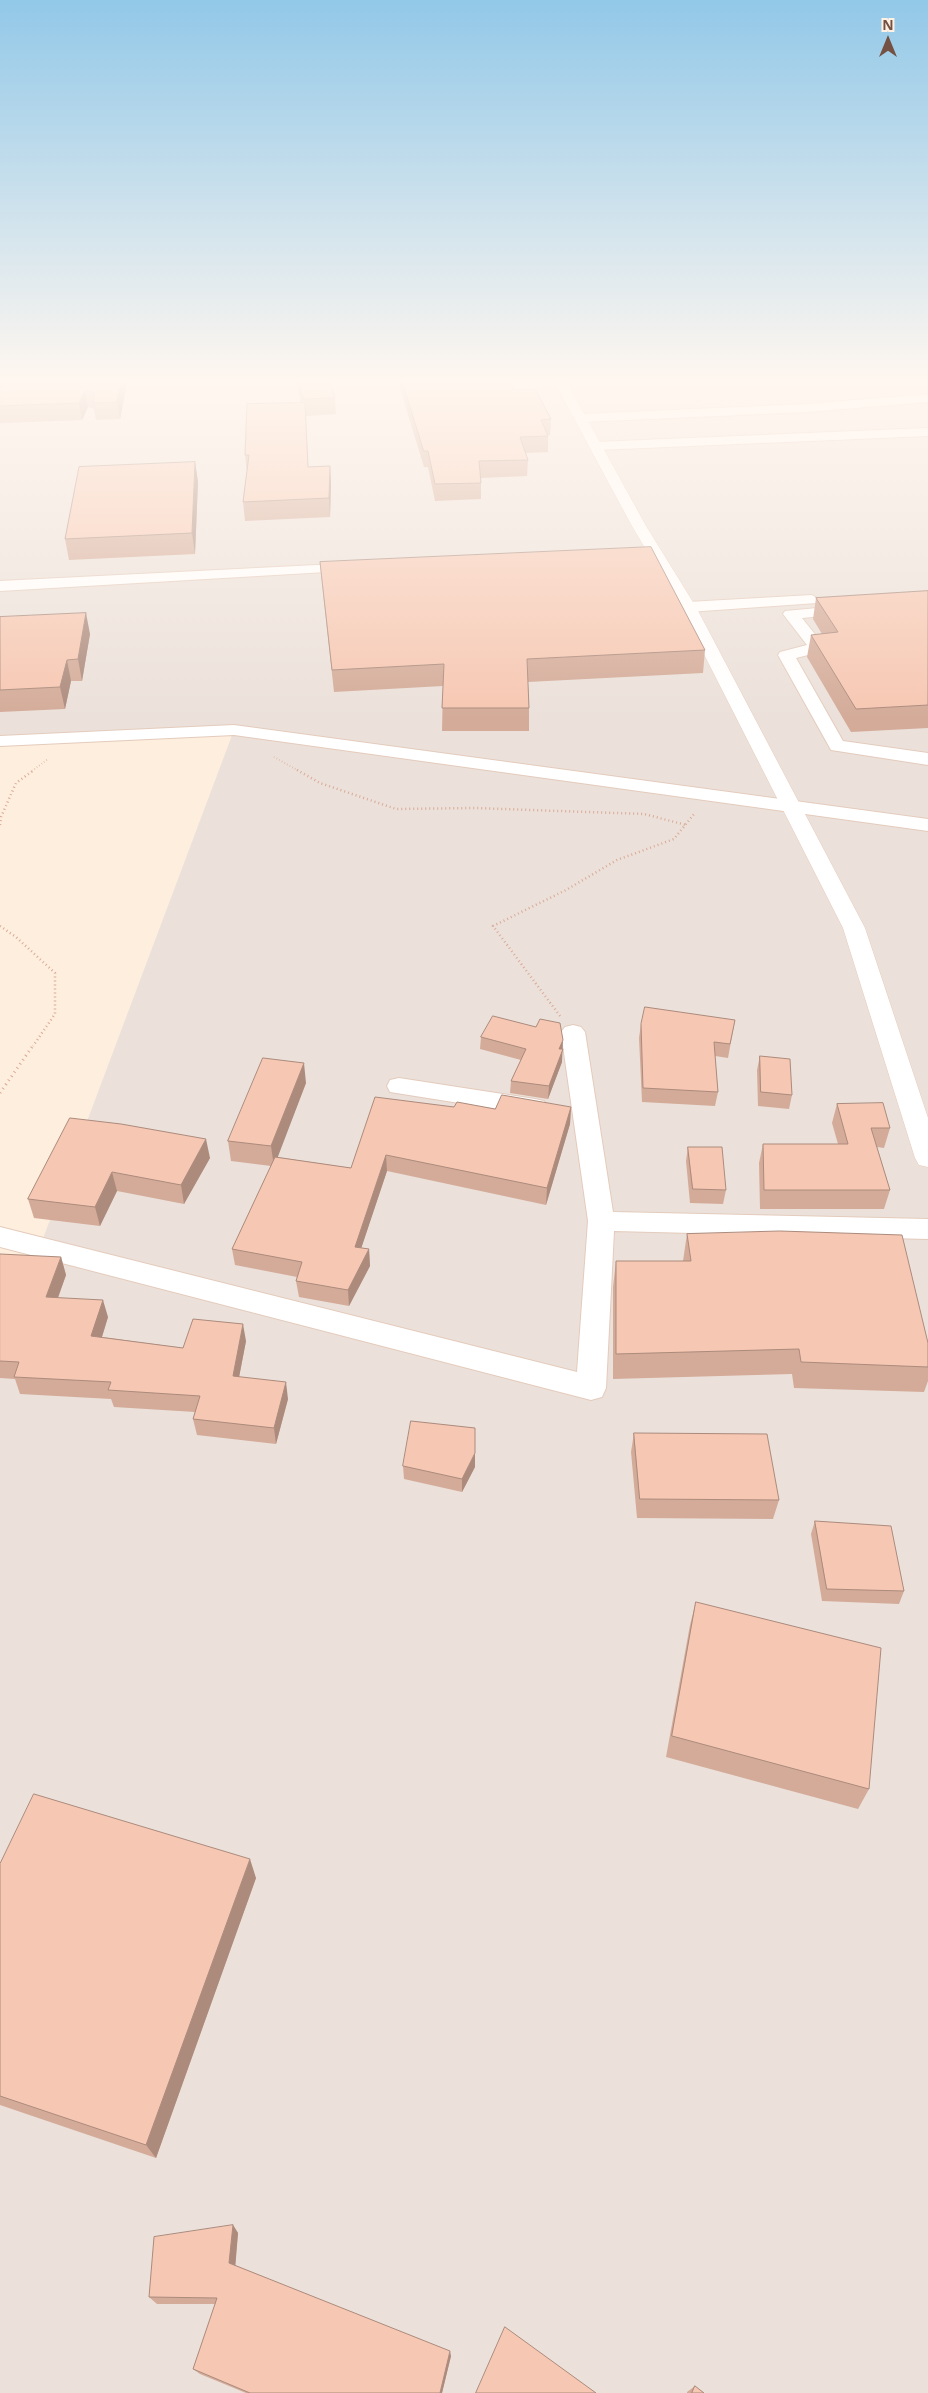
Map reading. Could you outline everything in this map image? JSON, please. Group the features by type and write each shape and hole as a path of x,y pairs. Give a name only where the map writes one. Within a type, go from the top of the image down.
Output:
{"main road":[{"path":"622,495 688,606 794,808 854,928 928,1158"}],"street":[{"path":"636,551 655,550"},
{"path":"0,586 367,566"},
{"path":"688,606 865,603 791,614 818,648 786,655 837,746 928,759"},
{"path":"0,741 234,730 928,825"},
{"path":"0,1237 591,1388 601,1221 568,1112 573,1032"},
{"path":"400,1086 568,1112"},
{"path":"601,1221 928,1229"}],"path":[{"path":"0,825 1,817 16,783 53,756 42,739"},
{"path":"270,754 320,782 396,809 475,808 644,814 686,825"},
{"path":"573,1032 493,926 566,890 617,860 674,839 708,796"},
{"path":"0,926 16,937 55,973 55,1014 0,1093"}],"shaded area":[{"path":"0,495 928,495 928,2393 0,2393 0,1353 234,730 0,741"}],"building":[{"path":"74,495 194,495 192,533 65,539"},
{"path":"244,495 329,495 329,498 243,502"},
{"path":"651,547 705,650 527,659 529,708 442,708 444,664 332,670 320,562"},
{"path":"928,591 928,705 856,709 811,635 838,632 816,598"},
{"path":"86,613 78,659 67,660 60,687 0,690 0,617"},
{"path":"645,1007 735,1020 730,1044 714,1042 718,1092 643,1088 641,1024"},
{"path":"493,1016 536,1027 540,1019 560,1023 563,1040 559,1049 563,1049 549,1086 511,1081 526,1049 481,1037"},
{"path":"760,1056 790,1059 792,1095 761,1092"},
{"path":"263,1058 304,1063 271,1146 228,1141"},
{"path":"502,1095 571,1107 547,1188 386,1155 355,1247 369,1249 348,1290 296,1281 302,1262 232,1249 275,1157 351,1168 375,1097 454,1107 457,1102 495,1109"},
{"path":"883,1103 890,1128 871,1128 890,1190 764,1190 763,1144 848,1144 837,1104"},
{"path":"70,1118 121,1124 206,1139 181,1185 112,1172 95,1207 28,1199"},
{"path":"688,1147 722,1147 726,1190 693,1189"},
{"path":"780,1231 902,1235 928,1343 928,1367 801,1362 799,1349 616,1354 616,1261 691,1261 687,1234"},
{"path":"0,1254 61,1257 46,1297 103,1300 91,1336 183,1348 193,1319 243,1324 233,1376 286,1382 274,1428 193,1419 200,1396 108,1390 111,1382 14,1377 19,1362 0,1361"},
{"path":"411,1421 475,1428 475,1453 462,1479 403,1466"},
{"path":"634,1433 767,1434 779,1500 640,1499"},
{"path":"815,1521 891,1526 904,1591 827,1589"},
{"path":"696,1602 881,1648 869,1789 672,1736"},
{"path":"34,1794 250,1859 146,2145 0,2096 0,1864"},
{"path":"233,2225 229,2263 450,2351 440,2393 250,2393 193,2369 217,2298 149,2297 154,2237"},
{"path":"505,2327 596,2393 476,2393"},
{"path":"695,2386 704,2393 692,2393"}]}
